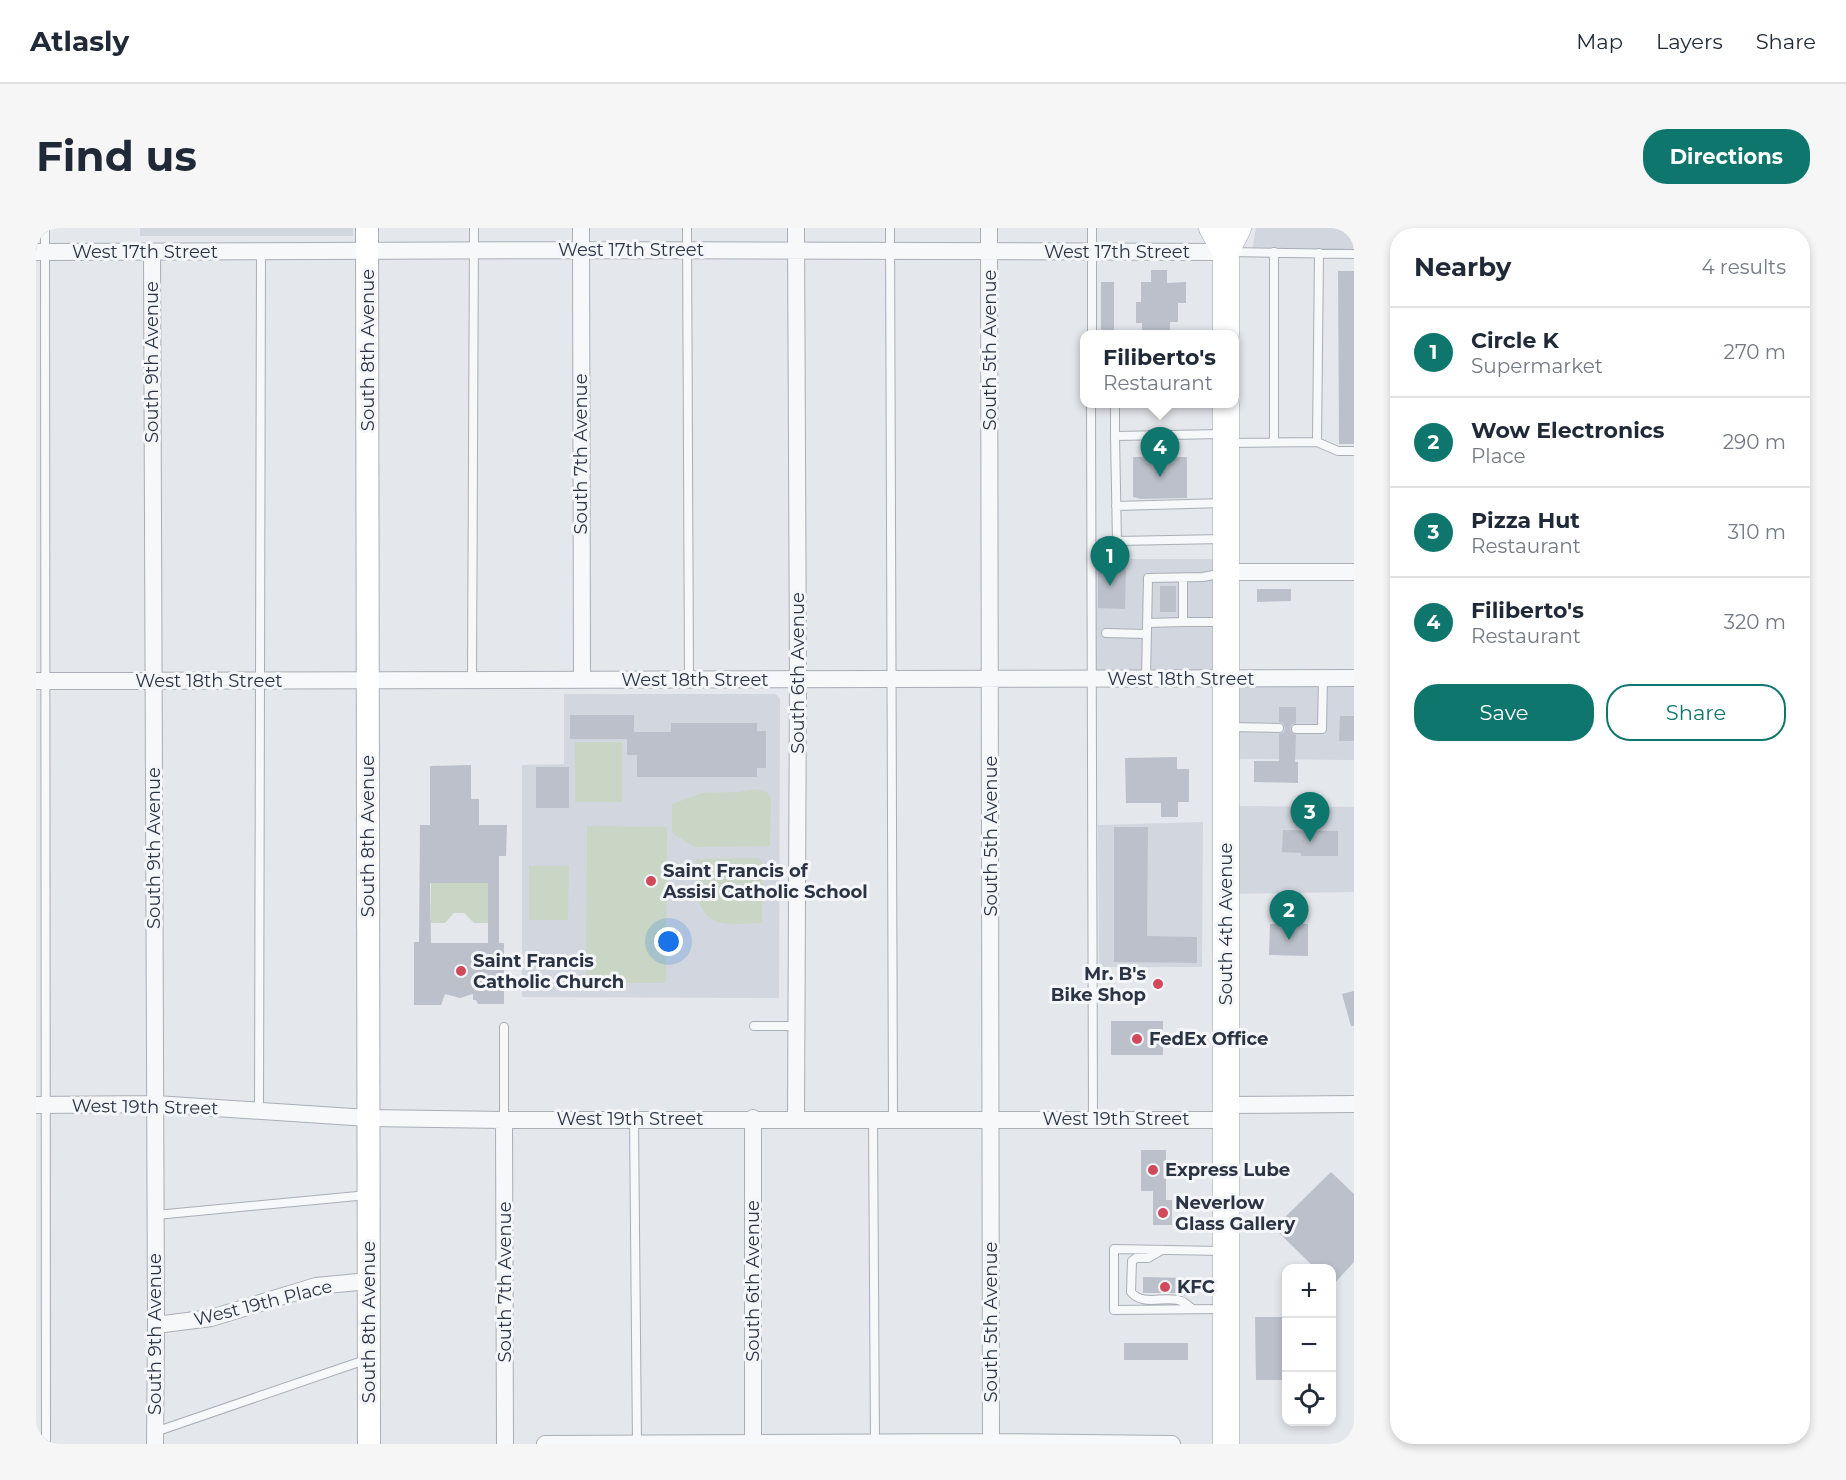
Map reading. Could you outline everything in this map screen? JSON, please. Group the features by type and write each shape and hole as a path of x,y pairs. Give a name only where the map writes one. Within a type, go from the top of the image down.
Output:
{"main road":[{"path":"1212,228 1226,252"},
{"path":"1226,330 1226,252 1238,228"},
{"name":"South 4th Avenue","path":"1226,408 1226,1444"}],"street":[{"name":"South 8th Avenue","path":"367,228 369,1444"},
{"name":"South 7th Avenue","path":"581,228 582,680"},
{"name":"South 6th Avenue","path":"796,228 798,680 796,1119"},
{"name":"South 5th Avenue","path":"989,228 991,1443"},
{"name":"West 17th Street","path":"40,252 581,250 1226,252"},
{"name":"South 9th Avenue","path":"152,252 155,1438"},
{"path":"1227,572 1354,572"},
{"name":"West 18th Street","path":"41,681 1354,678"},
{"name":"West 19th Street","path":"41,1105 155,1104 368,1118 504,1120 1093,1119 1354,1104"},
{"name":"South 6th Avenue","path":"753,1118 753,1444"},
{"name":"South 7th Avenue","path":"504,1120 505,1444"},
{"name":"West 19th Place","path":"156,1325 211,1318 316,1286 369,1281"},
{"path":"545,1444 1172,1444"}],"lane":[{"path":"45,228 40,252 41,1105 46,1444"},
{"path":"472,681 474,228"},
{"path":"687,228 689,680"},
{"path":"890,228 893,1119"},
{"path":"1092,228 1092,330"},
{"path":"259,1111 261,251"},
{"path":"1226,252 1354,254"},
{"path":"1274,252 1274,442"},
{"path":"1317,442 1319,253"},
{"path":"1091,408 1093,1119"},
{"path":"1115,408 1117,541 1227,539"},
{"path":"1114,436 1317,442 1338,451 1354,451"},
{"path":"1116,506 1227,502"},
{"path":"1146,679 1148,578 1203,577 1227,572"},
{"path":"1183,578 1183,622"},
{"path":"1147,623 1227,622"},
{"path":"1106,633 1147,634"},
{"path":"1296,729 1322,729 1323,678"},
{"path":"1227,728 1279,728"},
{"path":"754,1026 797,1026"},
{"path":"504,1027 504,1120"},
{"path":"634,1119 637,1443"},
{"path":"873,1119 875,1444"},
{"path":"156,1215 368,1195"},
{"path":"1226,1251 1114,1249 1114,1310 1226,1309"},
{"path":"1162,1249 1149,1258 1136,1258 1132,1261 1131,1292 1135,1297 1142,1299 1180,1300 1193,1309"},
{"path":"155,1438 369,1359"}],"shaded area":[{"path":"140,228 353,228 353,236 140,236"},
{"path":"1256,228 1354,228 1354,253 1252,252"},
{"path":"1091,559 1227,559 1227,679 1354,678 1354,760 1228,759 1227,806 1354,807 1354,892 1226,894 1227,680 1091,679"},
{"name":"Saint Francis of Assisi Catholic School","path":"564,694 775,694 778,696 780,699 779,998 522,997 522,765 564,764"},
{"path":"1203,822 1202,967 1099,967 1098,825"}],"green space":[{"path":"575,742 622,742 622,802 575,802"},
{"path":"755,789 767,792 771,798 770,846 695,847 672,833 672,804 702,793"},
{"path":"587,826 667,827 666,983 586,983"},
{"path":"758,858 763,863 762,923 738,924 713,920 701,907 698,898 696,859"},
{"path":"529,866 569,866 568,920 529,920"},
{"path":"431,883 488,883 488,923 474,923 464,913 454,913 445,923 431,923"}],"building":[{"path":"1151,270 1167,270 1167,283 1186,282 1186,303 1178,303 1178,322 1170,322 1170,330 1142,330 1142,323 1136,323 1136,302 1141,302 1141,282 1151,282"},
{"path":"1338,271 1354,271 1354,444 1339,444"},
{"path":"1101,282 1114,282 1114,330 1101,330"},
{"path":"1133,457 1187,457 1187,498 1141,499 1133,497"},
{"path":"1098,564 1126,565 1125,609 1098,608"},
{"path":"1160,586 1176,586 1176,612 1160,612"},
{"path":"1257,589 1291,589 1291,601 1257,602"},
{"path":"1279,707 1296,707 1296,723 1291,725 1290,730 1296,735 1295,762 1298,762 1298,783 1254,782 1254,761 1279,761 1279,734 1284,732 1285,728 1283,723 1279,722"},
{"path":"570,715 634,715 634,732 671,732 671,723 757,723 757,731 766,731 766,768 757,768 757,777 637,777 637,755 627,755 627,739 570,739"},
{"path":"1340,716 1354,716 1354,741 1339,741"},
{"path":"1177,757 1177,769 1189,769 1189,802 1178,802 1178,817 1161,817 1161,803 1126,803 1125,758"},
{"path":"471,765 471,799 479,799 479,825 507,825 506,856 499,856 499,943 504,943 504,1004 478,1004 476,1000 473,1000 473,994 460,998 445,994 441,1005 414,1005 414,942 419,942 420,825 430,825 430,766","holes":["430,883 488,883 488,943 431,943"]},
{"path":"536,767 569,767 569,808 536,808"},
{"path":"1114,827 1148,827 1147,936 1197,937 1197,963 1114,962"},
{"path":"1283,830 1338,831 1338,856 1301,856 1301,853 1282,852"},
{"path":"1270,924 1308,924 1308,956 1269,955"},
{"path":"1354,991 1354,1026 1351,1026 1342,994"},
{"path":"1111,1021 1163,1021 1163,1055 1111,1055"},
{"name":"Express Lube","path":"1141,1150 1166,1150 1166,1200 1172,1200 1172,1225 1153,1225 1153,1191 1141,1191"},
{"path":"1331,1172 1354,1194 1354,1262 1336,1282 1336,1264 1311,1264 1274,1228"},
{"name":"KFC","path":"1143,1277 1188,1278 1187,1296 1175,1293 1143,1293"},
{"path":"1255,1317 1282,1317 1282,1380 1256,1380"},
{"path":"1124,1343 1188,1343 1188,1360 1124,1360"}],"place":[{"name":"Filiberto's","path":"1160,477"},
{"name":"Circle K","path":"1110,586"},
{"name":"Pizza Hut","path":"1310,842"},
{"name":"Saint Francis of Assisi Catholic School","path":"651,881"},
{"name":"Wow Electronics","path":"1289,940"},
{"name":"Saint Francis Catholic Church","path":"461,971"},
{"name":"Mr. B's Bike Shop","path":"1158,984"},
{"name":"FedEx Office","path":"1137,1039"},
{"name":"Express Lube","path":"1153,1170"},
{"name":"Neverlow Glass Gallery","path":"1163,1213"},
{"name":"KFC","path":"1165,1287"}]}
